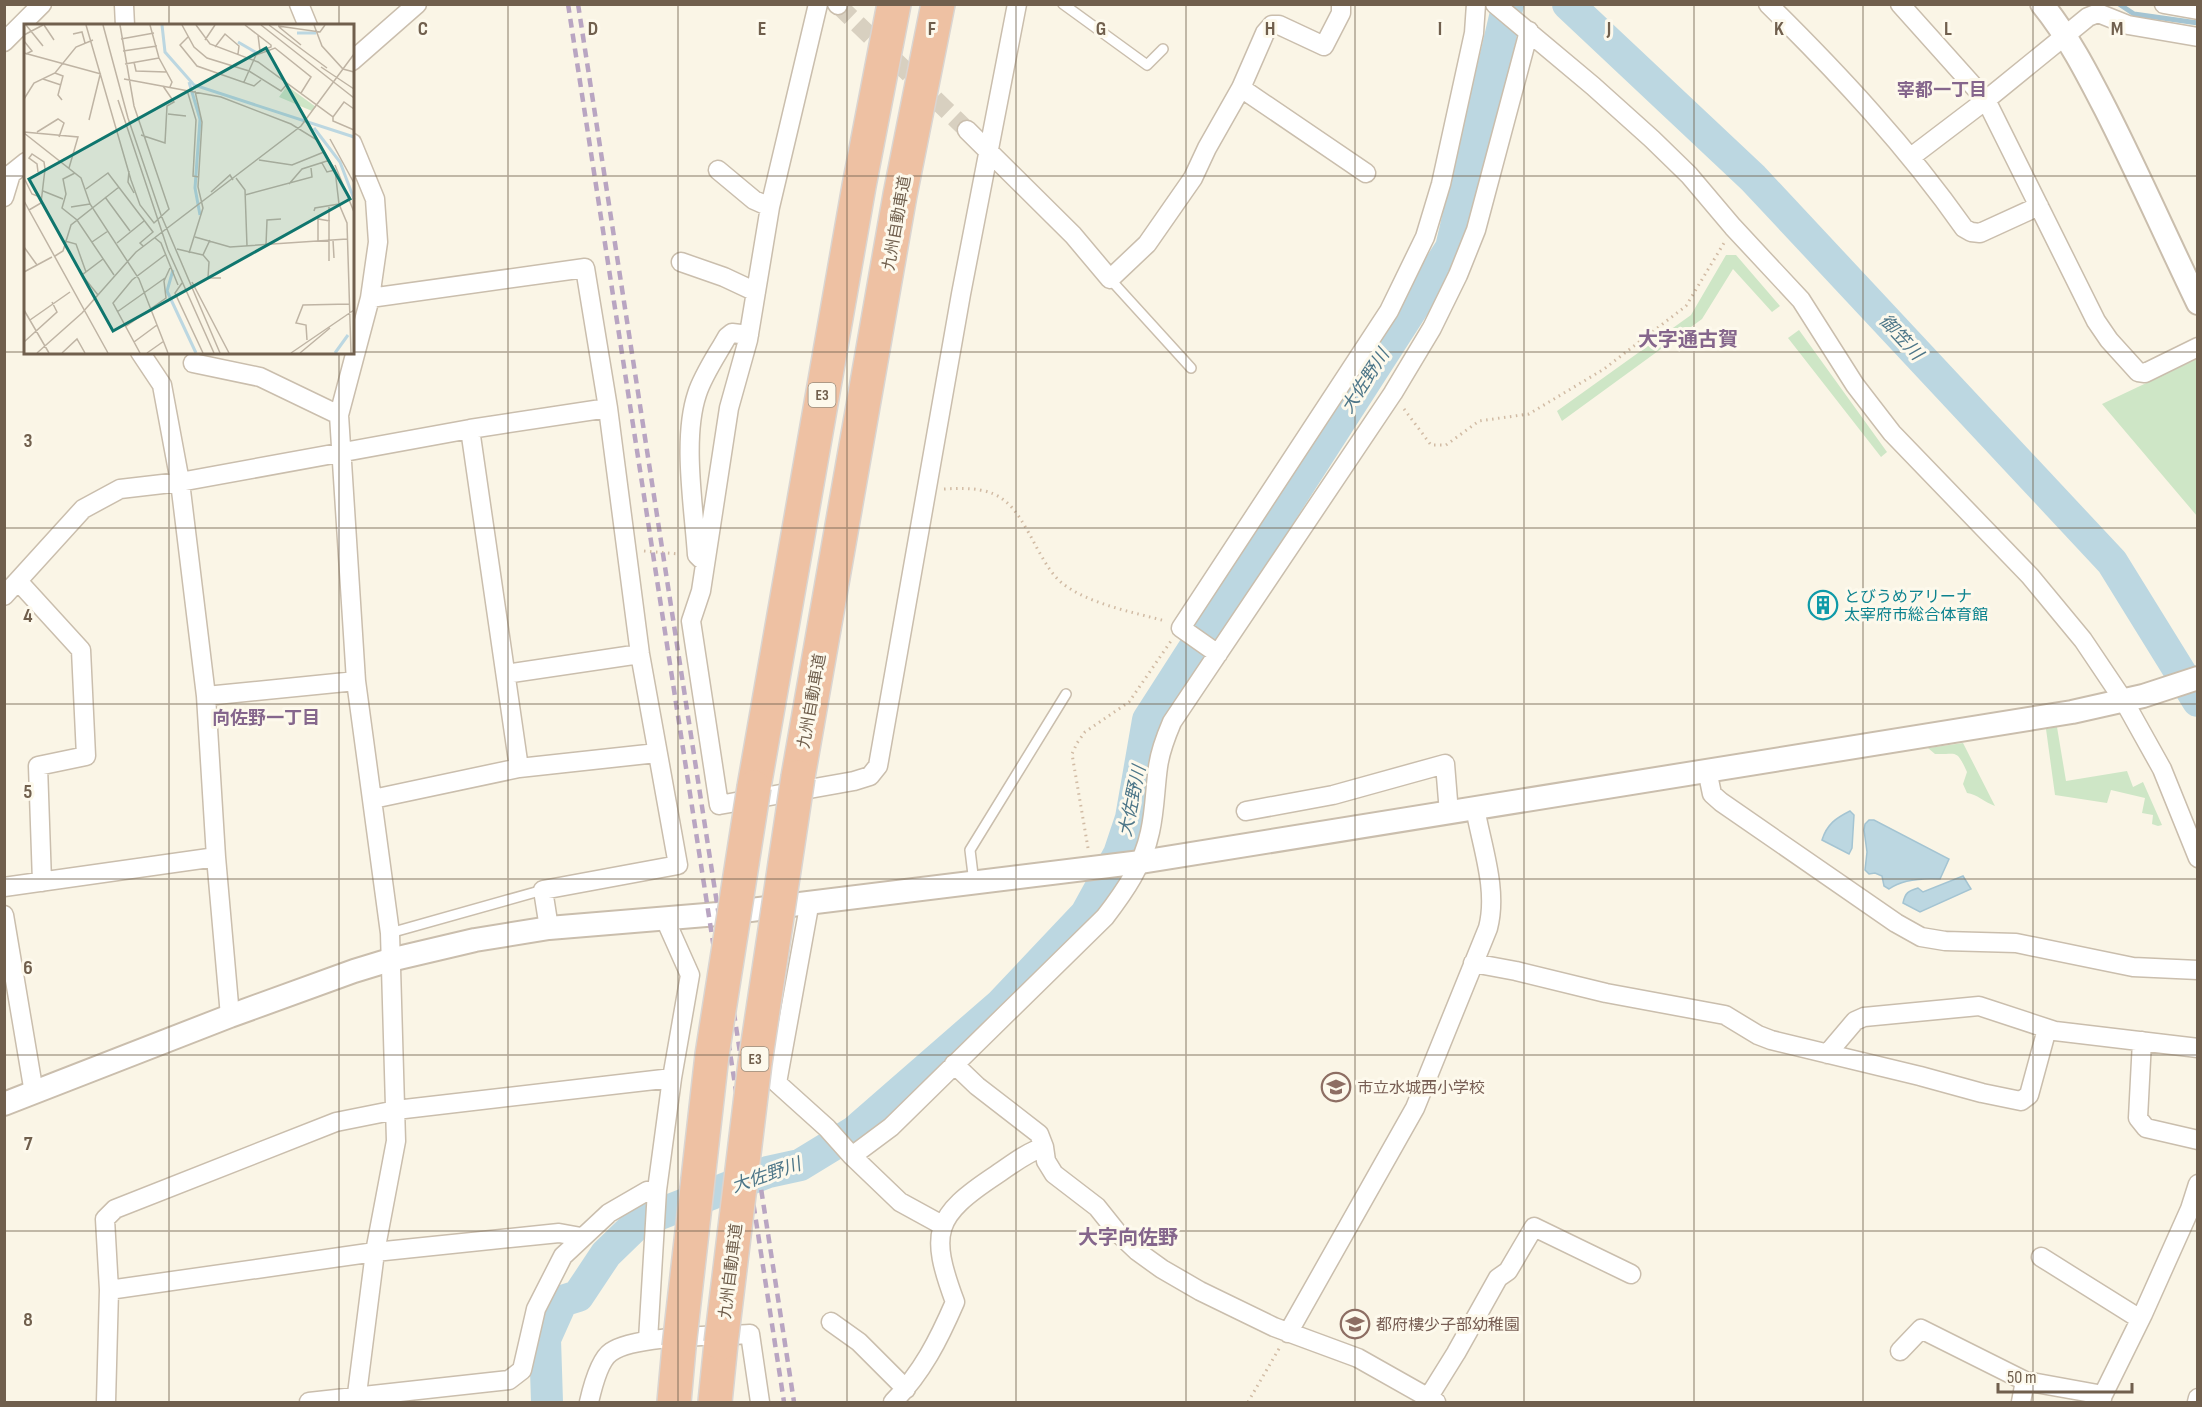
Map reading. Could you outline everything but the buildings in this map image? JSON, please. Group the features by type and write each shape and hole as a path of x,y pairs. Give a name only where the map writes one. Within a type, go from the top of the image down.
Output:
{"highway":[{"name":"E3","path":"674,1402 663,1344 754,787 859,186 894,4"},
{"name":"九州自動車道","path":"715,1402 755,1063 811,781 900,195 938,4"}],"street":[{"path":"4,42 42,4"},
{"path":"299,4 307,24"},
{"path":"354,59 417,4"},
{"path":"701,560 729,408 749,335 770,207 818,4"},
{"path":"749,335 732,333 727,337 698,392 689,432 701,560 701,591 691,621 719,805 811,781 854,781 870,776 878,766 961,294 1017,4"},
{"path":"967,130 1073,235 1110,279 1147,244 1193,178 1241,88 1265,33 1272,25 1279,25 1324,46 1341,13 1341,4"},
{"path":"1218,654 1181,628 1389,311 1425,237 1441,184 1474,33 1476,4"},
{"path":"1495,4 1652,139 1689,175 1733,227 1801,300 1855,385 1892,433 2030,576 2134,699 2198,858"},
{"path":"1768,4 1824,60 1911,157 1964,228 1980,233 2039,206"},
{"path":"1900,4 1986,100 2096,321 2109,340 2138,372 2145,373 2198,347"},
{"path":"2042,4 2065,36 2118,134 2198,303"},
{"path":"2164,4 2198,10"},
{"path":"124,5 125,24"},
{"path":"1911,157 1986,100 2088,17 2098,13 2128,25 2198,37"},
{"path":"852,1156 891,1127 1105,917 1124,893 1141,862 1150,832 1158,765 1172,722 1393,393 1432,328 1458,275 1476,230 1526,29"},
{"path":"1241,88 1366,173"},
{"path":"354,148 375,199 378,242 370,298 339,415 356,681 390,933 396,1110 396,1142 375,1252 356,1400"},
{"path":"4,197 8,170 24,163"},
{"path":"718,170 754,200 770,207"},
{"path":"681,262 724,277 756,292"},
{"path":"370,298 585,268 608,408 640,654 678,866 543,890 549,928"},
{"path":"141,354 162,385 180,482 206,696 216,857 230,1016"},
{"path":"193,363 260,377 339,415"},
{"path":"4,596 83,509 120,489 180,482 342,451 608,408"},
{"path":"470,429 519,768"},
{"path":"18,581 81,650 86,756 38,766 42,882"},
{"path":"506,674 640,654"},
{"path":"4,1104 230,1016 390,960 475,940 549,928 665,919 1141,862 2017,721 2134,699 2198,678"},
{"path":"206,696 356,681"},
{"path":"373,799 519,768 657,753"},
{"path":"1246,811 1333,795 1445,764 1449,813"},
{"path":"1707,770 1712,794 1721,802 1896,923 1921,937 1945,941 2016,943 2133,967 2198,970"},
{"path":"1288,1333 1415,1108 1488,928 1492,913 1492,896 1475,808"},
{"path":"4,887 216,857"},
{"path":"810,902 777,1083 827,1128 852,1156 900,1202 942,1225"},
{"path":"4,915 34,1093"},
{"path":"663,1344 657,1191 672,1078 690,975 665,919"},
{"path":"1473,963 1606,993 1725,1015 1758,1035 1771,1040 2021,1101 2028,1095 2047,1029"},
{"path":"1827,1054 1855,1021 1864,1017 1979,1006 2047,1029 2198,1048"},
{"path":"2142,1041 2138,1118 2141,1124 2146,1128 2198,1140"},
{"path":"954,1064 977,1086 1039,1134 1046,1161 1054,1174 1097,1207 1116,1232 1161,1269 1200,1291 1288,1333 1358,1358 1432,1400 1498,1278 1508,1270 1534,1227 1631,1274"},
{"path":"106,1402 109,1290 105,1219 115,1209 336,1122 396,1110 672,1078"},
{"path":"893,1402 906,1389 937,1343 955,1302 944,1271 940,1248 942,1225 956,1204 1008,1167 1036,1149 1044,1147"},
{"path":"1900,1351 1921,1329 2025,1381 2102,1399 2190,1209 2198,1184"},
{"path":"309,1402 356,1400 509,1380 522,1370 536,1309 563,1256 609,1213 647,1191 657,1191"},
{"path":"109,1290 375,1252 559,1233 581,1237"},
{"path":"2041,1257 2140,1319"},
{"path":"831,1322 859,1342 906,1389"},
{"path":"589,1402 593,1381 609,1352 623,1346 750,1334 759,1402"},
{"path":"2021,1402 2025,1381"}],"lane":[{"path":"1063,4 1147,65 1163,49"},
{"path":"1110,279 1191,368"},
{"path":"974,883 970,850 1066,694"},
{"path":"390,933 543,890"}],"path":[{"path":"1393,393 1431,445 1446,445 1479,421 1529,414 1604,369 1686,306 1733,227"},
{"path":"925,495 943,489 970,487 987,490 1006,501 1024,523 1050,571 1063,584 1096,601 1181,628 1129,702 1085,732 1072,753 1091,867"},
{"path":"627,552 653,551 701,560"},
{"path":"1248,1402 1288,1333"}],"green space":[{"path":"1726,255 1736,255 1780,306 1772,312 1733,269 1702,319 1562,421 1557,411 1691,315"},
{"path":"1799,330 1887,452 1881,457 1788,338"},
{"path":"2197,359 2197,516 2102,404"},
{"path":"2057,727 2066,781 2127,771 2133,787 2143,782 2162,825 2152,824 2153,815 2142,813 2145,798 2111,790 2107,803 2055,795 2046,729"},
{"path":"1963,743 1995,806 1967,793 1963,784 1967,772 1958,756 1935,754 1928,748"}],"water":[{"path":"1850,811 1854,815 1852,848 1849,854 1822,840 1833,822"},
{"path":"1869,820 1874,820 1949,859 1940,879 1913,880 1889,889 1884,886 1882,876 1875,873 1869,874 1865,870 1867,852 1864,830"},
{"path":"1963,876 1971,889 1920,912 1903,903 1906,895 1912,890 1918,888 1923,892"}],"waterway":[{"name":"大佐野川","path":"547,1402 545,1339 562,1301 578,1296 606,1254 639,1222 768,1172 800,1165 854,1132 1001,1004 1086,914 1119,854 1131,818 1148,720 1451,248 1508,4"},
{"name":"御笠川","path":"1568,4 1753,178 2112,562 2198,701"},
{"path":"2119,4 2134,14 2198,23"}],"tunnel":[{"path":"838,5 967,130"}],"railway":[{"path":"568,4 784,1402"},
{"path":"578,4 794,1402"}],"place":[{"name":"とびうめアリーナ 太宰府市総合体育館","path":"1823,605"},
{"name":"市立水城西小学校","path":"1336,1087"},
{"name":"都府樓少子部幼稚園","path":"1355,1324"}],"district":[{"name":"宰都一丁目","path":"1942,90"},
{"name":"大字通古賀","path":"1688,339"},
{"name":"向佐野一丁目","path":"266,718"},
{"name":"大字向佐野","path":"1128,1237"}]}
